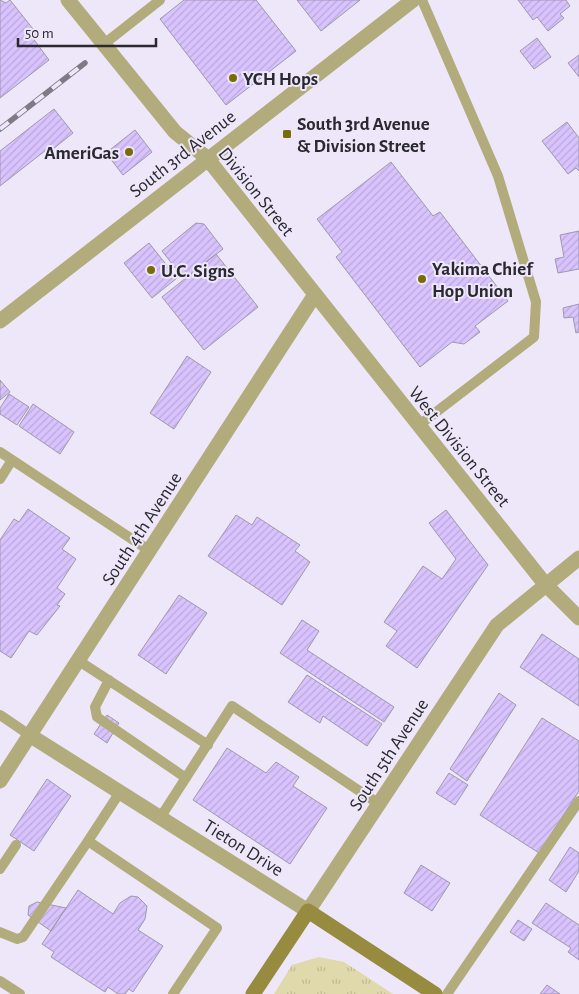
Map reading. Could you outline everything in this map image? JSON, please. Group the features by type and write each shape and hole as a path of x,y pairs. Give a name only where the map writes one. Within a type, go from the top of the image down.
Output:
{"main road":[{"name":"South 5th Avenue","path":"253,994 308,911"},
{"name":"Tieton Drive","path":"308,911 435,994"}],"street":[{"name":"Division Street","path":"68,0 175,132 207,158 314,296"},
{"name":"South 3rd Avenue","path":"0,321 207,158 413,0"},
{"name":"West Division Street","path":"314,296 545,584 579,618"},
{"name":"South 4th Avenue","path":"0,781 31,736 314,296"},
{"name":"South 5th Avenue","path":"308,911 496,625 579,558"},
{"name":"Tieton Drive","path":"31,736 308,911"}],"lane":[{"path":"104,44 160,0"},
{"path":"418,426 534,337 536,302 498,176 422,0"},
{"path":"0,452 150,551"},
{"path":"0,479 12,460"},
{"path":"79,661 208,745"},
{"path":"109,680 95,708 97,717 186,778"},
{"path":"160,818 232,706 379,804"},
{"path":"0,715 31,736"},
{"path":"0,932 17,939 23,937 120,792"},
{"path":"447,994 579,801"},
{"path":"88,841 217,928 173,994"},
{"path":"0,869 16,845"},
{"path":"0,981 20,994"}],"green space":[{"path":"319,957 344,962 393,994 274,994 292,965"}],"building":[{"path":"0,0 6,3 10,0 37,34 32,37 49,60 0,98"},
{"name":"YCH Hops","path":"184,0 256,0 296,51 226,105 160,19"},
{"name":"YCH Hops","path":"297,0 360,0 321,31"},
{"path":"518,0 566,0 570,6 560,14 564,18 548,31 537,17 533,20"},
{"path":"537,38 551,57 534,69 520,51"},
{"path":"579,55 579,77 568,63"},
{"path":"54,109 73,133 48,153 46,150 0,186 0,151"},
{"path":"567,122 579,138 579,171 576,168 568,174 542,141"},
{"name":"AmeriGas","path":"135,130 152,152 123,175 106,153"},
{"name":"Yakima Chief Hop Union","path":"391,162 433,216 440,212 508,301 475,326 480,332 464,344 452,342 420,367 336,257 342,252 317,219"},
{"path":"196,223 204,224 223,249 184,279 162,251"},
{"path":"579,231 579,269 558,273 555,259 564,257 560,235"},
{"name":"U.C. Signs","path":"149,243 177,278 152,298 124,263"},
{"path":"216,254 258,307 204,350 162,297"},
{"path":"579,304 579,332 576,333 573,317 564,318 563,308"},
{"path":"187,356 211,372 174,429 150,413"},
{"path":"0,380 10,392 0,400"},
{"path":"9,394 29,407 17,425 0,414 0,408"},
{"path":"33,404 74,432 60,454 19,426"},
{"path":"28,509 70,538 62,549 76,559 57,588 65,594 57,605 60,606 37,635 29,631 11,658 0,651 0,540 14,519 19,522"},
{"path":"446,510 488,565 417,668 386,646 397,631 384,622 423,566 442,579 456,559 429,523"},
{"path":"236,515 252,525 257,517 300,545 295,551 310,562 282,605 208,556"},
{"path":"179,595 207,613 166,674 138,655"},
{"path":"302,620 319,631 307,650 394,707 384,722 280,653"},
{"path":"542,634 579,659 579,706 520,667"},
{"path":"307,675 382,724 367,746 323,716 320,723 288,702"},
{"path":"499,693 516,705 467,781 450,769"},
{"path":"107,715 119,723 107,743 94,734"},
{"path":"542,718 579,741 579,791 539,853 480,815"},
{"path":"227,748 266,773 276,762 299,777 293,786 327,808 290,864 193,800"},
{"path":"449,773 468,785 455,805 436,793"},
{"path":"47,779 71,796 34,851 10,835"},
{"path":"570,847 579,853 579,871 566,892 549,880"},
{"path":"421,865 450,883 432,911 404,893"},
{"path":"78,890 113,914 120,903 131,896 138,897 147,906 145,919 138,930 163,946 133,992 129,989 125,994 118,994 108,987 105,992 51,957 54,952 42,944"},
{"path":"37,902 66,908 51,931 28,915 29,906"},
{"path":"546,903 579,925 579,960 568,952 571,948 532,923"},
{"path":"518,920 532,929 524,941 510,932"},
{"path":"547,985 560,994 540,994"}],"railway":[{"path":"0,129 85,63"}],"place":[{"name":"YCH Hops","path":"233,78"},
{"name":"South 3rd Avenue & Division Street","path":"287,134"},
{"name":"AmeriGas","path":"129,152"},
{"name":"U.C. Signs","path":"151,270"},
{"name":"Yakima Chief Hop Union","path":"422,279"}]}
